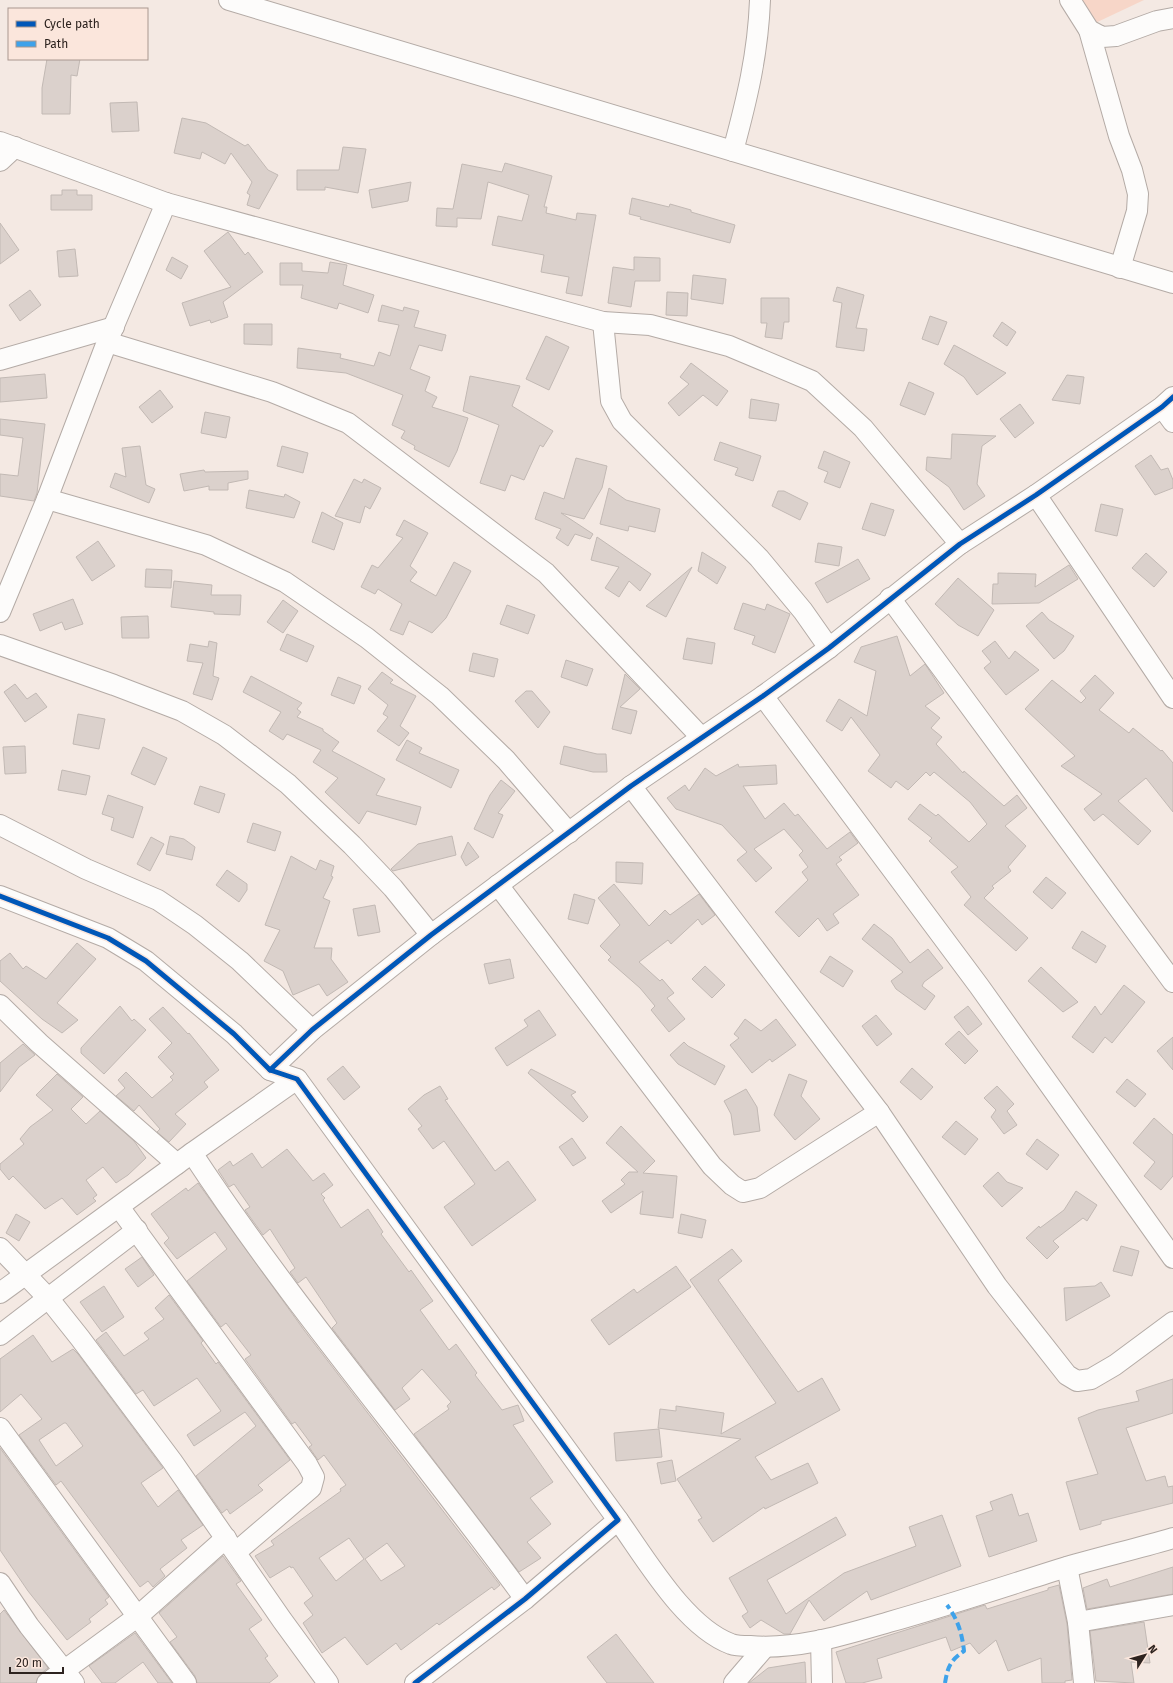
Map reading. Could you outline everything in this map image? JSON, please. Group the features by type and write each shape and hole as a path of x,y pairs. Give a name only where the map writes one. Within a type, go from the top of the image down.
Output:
{"street":[{"path":"229,0 1173,283"},
{"path":"733,151 749,92 759,30 760,0"},
{"path":"1070,0 1089,30 1119,136 1132,170 1138,194 1136,211 1120,268"},
{"path":"1089,30 1102,37 1116,36 1157,21 1173,18"},
{"path":"0,161 7,144 166,203 603,322 650,325 729,346 812,381 863,428 960,544"},
{"path":"0,612 47,499 111,335 166,203"},
{"path":"603,322 610,401 622,421 759,558 803,611 829,648"},
{"path":"0,360 111,335 272,392 348,423 546,573 701,737"},
{"path":"270,1070 312,1030 431,934 631,786 763,696 829,648 890,598 960,544 1169,409"},
{"path":"1036,495 1173,698"},
{"path":"47,499 206,545 284,582 367,638 440,696 506,760 569,833"},
{"path":"890,598 1173,982"},
{"path":"0,645 114,685 182,711 224,735 288,784 352,845 393,888 431,934"},
{"path":"763,696 979,986 1173,1258"},
{"path":"631,786 879,1112 997,1286 1067,1375 1077,1381 1091,1379 1115,1365 1173,1322"},
{"path":"0,825 86,869 158,900 195,925 240,961 312,1030"},
{"path":"498,885 712,1166 732,1185 743,1192 760,1188 879,1112"},
{"path":"0,896 108,938 146,961 234,1034 270,1070 297,1079 680,1605 708,1632 732,1645 764,1648 821,1640 947,1605 1067,1567 1173,1538"},
{"path":"0,1005 39,1043 185,1159 220,1196 356,1379 525,1599"},
{"path":"0,1293 297,1079"},
{"path":"46,1683 69,1677 102,1641 137,1617 231,1545 311,1488 314,1477 307,1464 119,1207"},
{"path":"0,1335 49,1299 137,1230"},
{"path":"0,1248 27,1274 49,1299 172,1461 282,1620 328,1683"},
{"path":"0,1428 186,1683"},
{"path":"415,1683 525,1599 618,1520"},
{"path":"1067,1567 1078,1622 1084,1683"},
{"path":"0,1583 29,1626 69,1677"},
{"path":"1078,1622 1173,1604"},
{"path":"821,1640 822,1683"},
{"path":"734,1683 764,1648"}],"shaded area":[{"path":"1080,0 1144,0 1091,25"}],"building":[{"path":"47,60 80,60 77,76 71,75 70,114 42,114 42,88"},
{"path":"137,102 139,131 112,132 110,103"},
{"path":"182,118 206,123 245,146 248,144 268,170 278,175 259,209 247,205 250,195 247,193 252,182 231,153 225,164 202,152 200,159 174,153"},
{"path":"343,147 366,149 358,193 325,187 325,190 297,190 297,170 339,170"},
{"path":"505,163 552,176 544,207 547,207 546,213 576,220 577,213 596,215 582,296 566,293 569,277 541,272 544,255 492,245 498,216 522,221 529,195 488,182 481,219 457,218 457,227 436,226 437,208 453,209 462,164 502,172"},
{"path":"411,182 408,201 372,208 369,190"},
{"path":"62,190 77,190 77,195 92,195 92,210 51,210 51,195 62,195"},
{"path":"632,198 669,207 670,204 735,225 730,243 640,219 641,217 629,214"},
{"path":"0,223 19,250 0,264"},
{"path":"228,232 245,255 248,252 263,272 223,302 228,317 211,323 210,320 190,326 182,303 231,287 204,251"},
{"path":"75,249 78,276 59,277 57,251"},
{"path":"172,257 188,266 181,279 166,270"},
{"path":"634,257 660,258 660,281 635,281 631,307 608,303 613,267 634,270"},
{"path":"330,262 347,265 343,285 374,295 368,313 339,303 337,309 301,298 303,285 280,285 280,263 302,263 302,271 328,273"},
{"path":"693,275 726,279 723,304 691,299"},
{"path":"837,287 864,295 856,328 867,329 864,351 836,347 842,303 833,301"},
{"path":"30,290 41,305 20,321 9,305"},
{"path":"667,292 688,293 687,316 666,315"},
{"path":"761,298 789,298 789,322 784,322 782,339 765,337 767,323 761,323"},
{"path":"382,305 403,311 404,307 419,311 414,327 446,335 442,351 419,345 410,369 430,377 425,391 437,397 432,407 468,418 457,451 449,467 414,449 415,446 401,438 405,431 392,425 403,395 346,373 297,368 298,348 341,354 340,358 374,366 379,352 390,356 399,325 378,321"},
{"path":"930,316 947,322 938,345 922,339"},
{"path":"1002,322 1016,332 1007,346 993,336"},
{"path":"244,324 272,324 272,345 244,344"},
{"path":"546,336 569,347 549,390 526,379"},
{"path":"954,345 1006,373 977,395 964,377 944,364"},
{"path":"691,363 728,391 717,406 703,395 679,416 668,403 689,384 680,377"},
{"path":"45,374 47,398 0,402 0,378"},
{"path":"1067,375 1084,377 1080,404 1052,400"},
{"path":"470,376 520,386 512,406 553,431 543,447 540,445 524,480 511,475 505,491 480,483 499,425 463,411"},
{"path":"909,382 934,393 925,415 900,405"},
{"path":"160,390 173,407 152,423 139,407"},
{"path":"751,399 779,404 776,421 749,418"},
{"path":"1020,404 1034,423 1015,438 1000,419"},
{"path":"205,412 230,417 226,438 201,433"},
{"path":"0,419 45,424 37,493 34,501 0,496 0,474 18,476 23,438 0,435"},
{"path":"952,434 996,436 982,446 977,484 985,496 964,510 949,487 926,470 927,457 951,459"},
{"path":"720,442 761,456 753,481 735,475 738,468 714,460"},
{"path":"140,446 146,485 155,489 149,503 110,487 115,473 126,477 122,448"},
{"path":"282,446 308,453 303,473 277,466"},
{"path":"824,451 850,462 840,488 824,482 828,472 818,468"},
{"path":"1151,455 1161,470 1168,468 1173,480 1173,488 1155,495 1135,466"},
{"path":"576,458 607,466 602,488 584,519 561,513 593,534 590,539 575,534 568,546 556,538 561,529 535,519 544,492 564,499"},
{"path":"204,470 205,472 248,471 248,479 228,483 228,490 209,490 209,486 184,491 180,474"},
{"path":"354,479 362,483 364,479 381,488 370,509 365,506 360,523 335,516"},
{"path":"609,488 626,500 660,509 655,532 629,526 628,531 600,524"},
{"path":"249,490 284,497 285,494 300,502 294,518 246,508"},
{"path":"778,491 784,491 808,503 800,520 772,506"},
{"path":"871,503 894,510 885,536 862,529"},
{"path":"1101,504 1123,509 1117,536 1095,531"},
{"path":"322,512 343,523 334,550 312,542"},
{"path":"404,520 428,533 410,566 417,572 410,581 436,596 454,562 471,571 446,618 432,633 409,621 403,635 390,630 402,604 378,589 375,594 361,587 372,565 378,568 403,538 396,535"},
{"path":"597,537 651,574 640,591 629,581 619,597 605,588 619,567 591,560"},
{"path":"98,541 115,566 92,581 76,557"},
{"path":"818,543 842,547 839,566 815,562"},
{"path":"702,552 726,567 717,584 698,571"},
{"path":"1146,553 1167,572 1154,587 1132,568"},
{"path":"858,559 870,579 827,603 815,583"},
{"path":"1069,565 1078,579 1039,603 992,604 993,584 998,584 998,573 1036,574 1035,587"},
{"path":"692,567 666,617 646,606"},
{"path":"146,569 172,570 171,588 145,587"},
{"path":"958,578 994,610 978,636 958,625 935,604"},
{"path":"174,581 212,585 211,595 241,595 240,615 214,614 214,612 171,607"},
{"path":"73,599 83,624 65,630 62,622 40,631 33,614"},
{"path":"283,600 298,611 283,633 267,622"},
{"path":"743,603 765,610 767,604 790,614 775,653 752,644 755,636 734,629"},
{"path":"507,605 535,615 528,634 500,624"},
{"path":"1042,612 1049,620 1074,636 1064,651 1054,659 1026,626"},
{"path":"148,616 149,638 122,638 121,617"},
{"path":"287,634 314,646 307,662 280,650"},
{"path":"897,636 910,676 925,664 944,693 925,706 940,718 931,728 942,737 936,744 963,773 964,771 1004,806 1017,795 1027,808 1005,826 1026,846 1008,867 1011,871 992,886 994,888 984,898 1028,938 1016,951 964,905 971,897 951,872 958,867 929,841 932,838 908,819 920,804 936,816 938,814 969,842 987,824 970,802 934,772 930,776 926,772 908,790 896,781 891,788 868,771 880,755 851,717 842,731 826,721 839,699 867,716 876,671 854,662 861,647"},
{"path":"687,638 715,643 712,664 683,659"},
{"path":"209,641 217,643 213,676 219,678 212,700 193,694 203,663 187,661 190,644 208,647"},
{"path":"995,641 1009,659 1015,651 1039,670 1006,695 984,668 991,662 982,651"},
{"path":"473,653 498,659 494,677 469,671"},
{"path":"566,660 593,669 587,686 561,677"},
{"path":"382,672 393,680 390,683 416,696 400,726 409,733 399,746 377,731 388,717 383,714 388,705 368,689"},
{"path":"625,674 640,689 620,707 637,711 631,734 612,729"},
{"path":"1095,675 1114,693 1099,710 1129,733 1133,728 1161,751 1162,750 1173,763 1173,812 1146,778 1118,801 1151,831 1138,845 1103,814 1094,821 1084,809 1102,794 1061,766 1075,756 1025,709 1052,680 1081,703 1086,698 1080,691"},
{"path":"251,676 302,703 297,709 301,712 297,717 323,729 323,731 339,742 332,751 385,779 376,795 421,807 416,825 367,811 359,824 325,792 338,778 313,762 321,750 287,734 283,740 269,731 281,712 243,692"},
{"path":"338,677 361,686 354,704 331,695"},
{"path":"15,684 27,699 36,693 47,707 25,722 4,692"},
{"path":"526,691 532,691 550,712 538,728 515,701"},
{"path":"78,714 105,719 99,749 73,744"},
{"path":"407,740 422,748 419,753 459,770 451,788 396,760"},
{"path":"25,746 26,773 5,774 3,747"},
{"path":"564,746 597,754 606,754 607,772 593,772 560,764"},
{"path":"143,747 167,758 155,785 131,774"},
{"path":"738,764 739,767 776,765 777,784 743,786 765,819 784,803 795,816 798,814 827,849 850,832 858,843 839,857 842,860 836,864 859,895 833,914 839,923 827,931 818,918 799,937 775,912 808,880 802,872 808,867 799,855 803,851 784,829 754,849 772,868 756,882 737,860 747,852 722,825 676,809 667,798 685,785 689,791 705,768 716,776"},
{"path":"62,770 90,776 86,795 58,790"},
{"path":"501,780 515,791 498,813 503,815 493,838 474,829 490,795"},
{"path":"200,786 225,794 219,813 194,804"},
{"path":"108,795 143,807 133,838 111,830 114,818 102,814"},
{"path":"253,823 281,832 275,851 247,842"},
{"path":"170,836 184,839 195,847 192,860 166,854"},
{"path":"452,836 456,855 393,871 391,869 418,844"},
{"path":"151,837 164,844 150,871 137,864"},
{"path":"468,842 479,857 466,866 461,857"},
{"path":"291,856 316,870 320,860 334,866 331,876 333,877 323,898 330,901 314,948 332,948 331,959 348,982 327,996 319,984 293,995 283,971 264,961 280,930 265,925"},
{"path":"616,862 643,863 642,884 616,882"},
{"path":"227,870 247,884 247,890 239,902 216,885"},
{"path":"1046,877 1066,893 1052,909 1033,892"},
{"path":"614,884 649,926 665,910 670,915 699,894 715,915 702,925 698,919 671,944 668,940 639,962 660,981 662,979 674,993 667,998 685,1019 669,1032 651,1010 655,1006 640,988 608,960 611,957 600,946 620,925 598,898"},
{"path":"574,894 595,900 588,924 568,919"},
{"path":"375,905 380,932 358,936 353,909"},
{"path":"874,924 892,938 910,963 928,949 943,968 924,982 922,986 935,996 925,1010 896,989 891,981 903,972 862,939"},
{"path":"1082,931 1106,946 1096,963 1072,948"},
{"path":"77,943 96,959 57,1003 78,1020 62,1033 42,1019 0,981 0,961 10,953 23,969 26,966 46,979"},
{"path":"830,956 853,971 843,987 820,972"},
{"path":"510,959 514,978 489,984 484,964"},
{"path":"705,966 725,985 712,998 692,979"},
{"path":"1041,967 1078,1002 1063,1012 1028,981"},
{"path":"1124,985 1145,1002 1112,1043 1105,1037 1093,1053 1072,1037 1095,1006 1101,1015"},
{"path":"120,1006 132,1021 134,1019 146,1030 104,1074 81,1053 81,1048"},
{"path":"968,1006 982,1024 968,1035 954,1017"},
{"path":"163,1007 188,1034 189,1033 219,1070 204,1082 208,1087 175,1114 186,1124 169,1142 157,1132 160,1129 139,1105 134,1111 116,1096 125,1088 118,1080 126,1072 152,1098 173,1080 170,1077 174,1074 158,1057 172,1043 149,1019"},
{"path":"539,1010 556,1035 507,1066 495,1048 528,1026 524,1020"},
{"path":"876,1015 892,1034 877,1046 862,1026"},
{"path":"745,1019 761,1031 776,1019 796,1045 772,1062 770,1059 752,1073 730,1045 739,1038 734,1034"},
{"path":"959,1031 978,1051 965,1064 945,1044"},
{"path":"1173,1037 1173,1070 1157,1051"},
{"path":"684,1042 688,1046 725,1066 715,1085 678,1064 670,1055"},
{"path":"23,1044 35,1055 19,1067 0,1092 0,1063"},
{"path":"343,1066 360,1087 344,1100 327,1079"},
{"path":"912,1068 933,1087 921,1100 900,1082"},
{"path":"531,1069 576,1092 571,1095 588,1117 583,1122 528,1073"},
{"path":"57,1074 83,1097 71,1109 86,1124 100,1111 134,1141 146,1158 128,1175 116,1183 103,1167 86,1180 97,1195 93,1198 96,1201 77,1215 62,1198 45,1209 13,1176 9,1180 0,1169 0,1164 24,1144 20,1139 30,1127 53,1110 36,1095"},
{"path":"789,1074 807,1081 801,1096 820,1119 795,1140 774,1115"},
{"path":"1127,1079 1146,1094 1135,1107 1116,1092"},
{"path":"440,1086 448,1099 445,1100 495,1171 508,1161 536,1200 472,1246 444,1207 475,1184 444,1141 433,1149 418,1129 422,1126 408,1109 424,1095"},
{"path":"997,1086 1014,1104 1007,1111 1017,1125 1004,1134 991,1117 996,1110 984,1098"},
{"path":"746,1089 757,1107 760,1131 734,1135 731,1114 724,1101"},
{"path":"1154,1118 1173,1135 1173,1176 1161,1190 1144,1176 1155,1162 1133,1143"},
{"path":"956,1121 978,1139 965,1155 942,1137"},
{"path":"621,1126 655,1161 643,1173 677,1176 673,1218 640,1214 643,1191 611,1213 602,1201 625,1184 621,1180 629,1172 638,1172 606,1143"},
{"path":"572,1138 586,1158 573,1166 559,1147"},
{"path":"1037,1139 1059,1155 1047,1170 1026,1154"},
{"path":"287,1149 313,1181 324,1173 333,1185 321,1194 325,1198 323,1200 341,1228 368,1209 383,1232 381,1234 409,1272 411,1270 433,1301 420,1310 449,1350 456,1344 477,1373 475,1375 502,1410 518,1405 524,1421 513,1425 553,1482 530,1498 551,1524 527,1542 541,1558 519,1572 414,1434 449,1409 447,1406 451,1402 422,1369 402,1388 410,1399 395,1410 332,1328 337,1323 306,1277 298,1283 290,1272 295,1268 270,1229 263,1235 245,1210 250,1207 234,1184 229,1187 218,1170 230,1161 233,1166 252,1153 262,1168"},
{"path":"998,1172 1007,1182 1023,1188 1002,1207 983,1186"},
{"path":"198,1183 304,1330 500,1585 494,1590 492,1587 439,1625 437,1623 401,1650 396,1643 367,1665 345,1637 322,1653 303,1623 313,1615 304,1603 313,1596 293,1567 291,1568 290,1566 270,1578 255,1556 274,1545 271,1541 341,1491 340,1489 346,1485 324,1455 318,1460 309,1447 312,1445 295,1422 292,1424 245,1359 251,1355 226,1323 221,1327 187,1281 227,1249 215,1232 177,1259 164,1243 169,1238 151,1214 186,1188 188,1191","holes":["349,1538 364,1559 336,1581 319,1558","387,1543 405,1566 381,1581 365,1559"]},
{"path":"1076,1191 1097,1205 1087,1221 1083,1218 1053,1241 1059,1247 1047,1259 1026,1238 1039,1226 1040,1228 1064,1210"},
{"path":"16,1214 30,1222 19,1241 6,1233"},
{"path":"681,1214 706,1220 702,1238 678,1233"},
{"path":"1121,1246 1139,1251 1132,1276 1113,1271"},
{"path":"732,1249 742,1261 718,1280 798,1392 822,1378 840,1410 755,1457 771,1480 808,1463 818,1483 765,1509 764,1507 713,1542 698,1520 702,1518 677,1479 741,1439 658,1428 660,1409 676,1411 676,1406 724,1413 721,1434 776,1403 690,1280"},
{"path":"142,1257 154,1275 138,1287 125,1269"},
{"path":"676,1266 691,1287 609,1345 591,1320 634,1289 637,1293"},
{"path":"1101,1282 1110,1296 1066,1321 1064,1288 1095,1286"},
{"path":"104,1286 124,1317 102,1332 80,1302"},
{"path":"169,1295 203,1341 201,1343 216,1364 218,1362 290,1460 258,1485 263,1490 230,1514 227,1509 222,1513 196,1476 256,1426 245,1412 194,1446 187,1435 221,1411 197,1378 154,1406 143,1390 136,1394 96,1340 106,1332 124,1356 149,1339 144,1333 164,1319 155,1308"},
{"path":"33,1335 52,1362 73,1349 163,1468 141,1483 158,1507 178,1490 203,1525 181,1540 187,1548 160,1569 165,1576 153,1587 148,1581 140,1587 61,1481 56,1485 19,1435 42,1419 21,1394 0,1412 0,1359","holes":["66,1423 83,1446 56,1466 39,1440"]},
{"path":"1173,1379 1173,1413 1126,1428 1146,1481 1165,1476 1168,1487 1173,1486 1173,1503 1101,1521 1101,1524 1080,1530 1066,1482 1098,1474 1078,1418 1098,1410 1139,1401 1136,1391"},
{"path":"659,1429 662,1457 616,1461 614,1433"},
{"path":"0,1448 109,1597 105,1600 108,1604 89,1619 91,1622 67,1640 28,1591 0,1550"},
{"path":"672,1460 676,1481 661,1484 657,1463"},
{"path":"1012,1494 1019,1516 1028,1513 1037,1541 989,1557 976,1516 993,1510 990,1502"},
{"path":"942,1515 961,1566 871,1600 867,1591 824,1621 809,1600 790,1634 784,1634 761,1620 750,1628 742,1616 748,1612 729,1578 836,1517 846,1535 767,1580 786,1614 844,1573 916,1546 909,1527"},
{"path":"223,1556 241,1581 236,1584 262,1620 249,1629 268,1656 265,1658 278,1676 269,1683 197,1683 195,1676 170,1642 177,1637 159,1613"},
{"path":"1173,1567 1173,1594 1087,1609 1083,1588 1107,1579 1110,1587"},
{"path":"1059,1585 1067,1624 1072,1680 1065,1681 1065,1683 1042,1683 1041,1658 1008,1671 996,1640 979,1654 970,1643 951,1651 946,1637 877,1659 882,1678 862,1683 846,1683 836,1652 985,1605 987,1609 1048,1590 1048,1588"},
{"path":"4,1610 48,1668 40,1674 36,1683 0,1683 0,1614"},
{"path":"1144,1622 1150,1663 1131,1662 1134,1683 1096,1681 1090,1631"},
{"path":"135,1633 172,1683 158,1683 143,1662 115,1683 102,1683 89,1666"},
{"path":"616,1634 654,1683 607,1683 587,1657"},
{"path":"805,1662 806,1683 749,1683 768,1668"}],"marked path":[{"path":"945,1683 950,1664 964,1651 959,1627 947,1605"}],"cycle path":[{"path":"270,1070 312,1030 431,935 631,786 763,696 829,648 960,544 1036,495 1162,407 1173,397"},
{"path":"0,896 108,938 146,961 234,1034 270,1070 297,1079 618,1520 525,1599 415,1683"}]}
